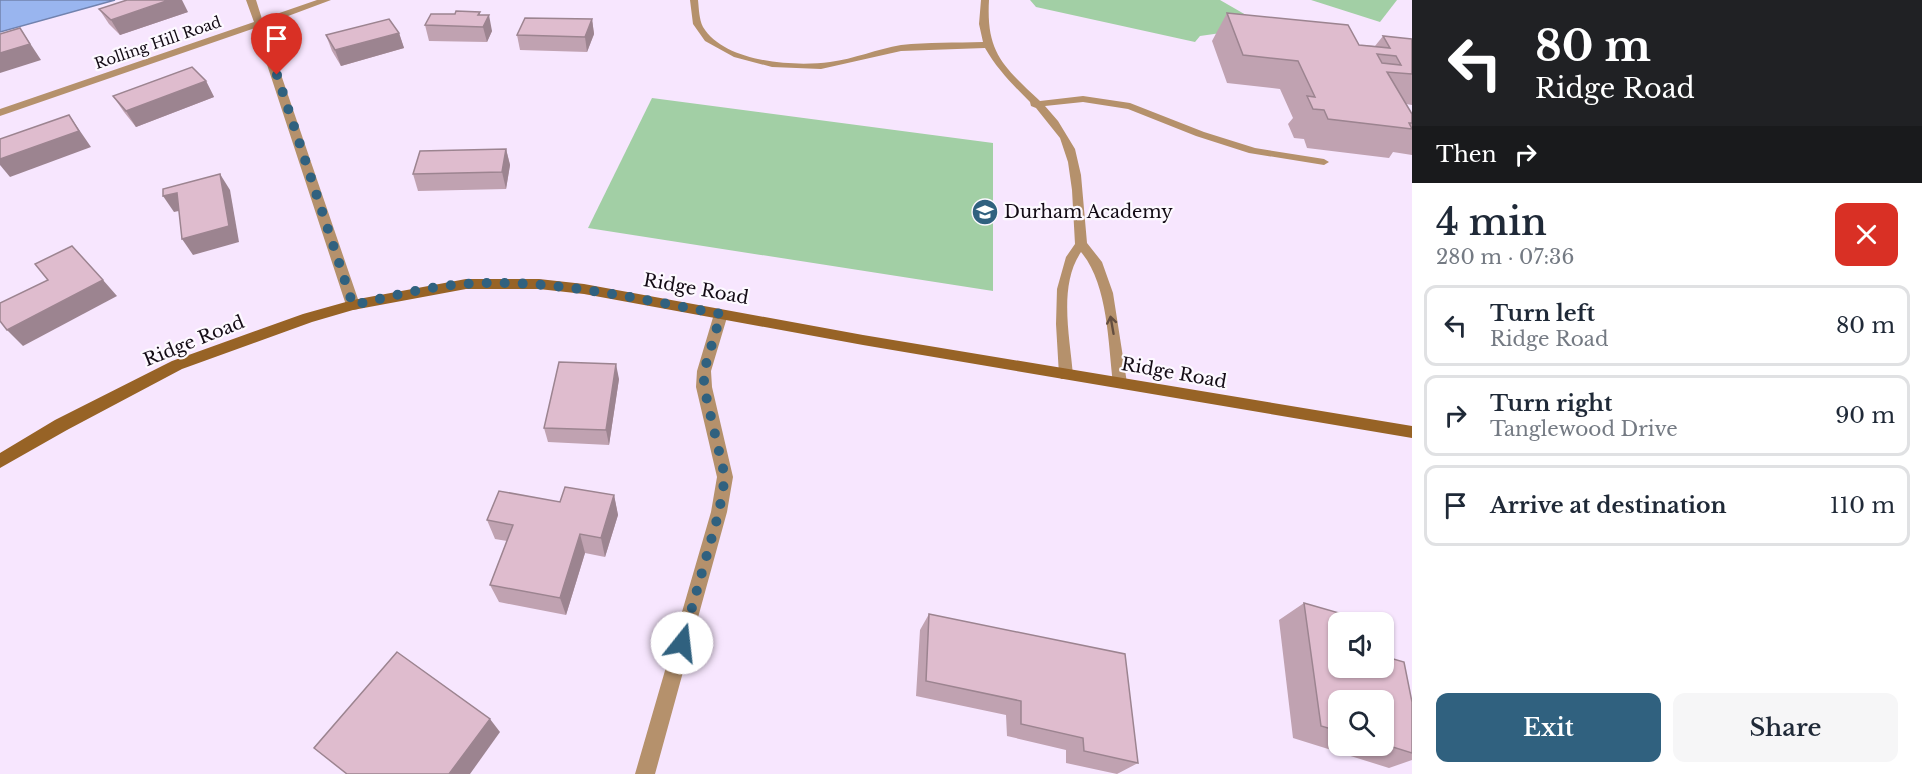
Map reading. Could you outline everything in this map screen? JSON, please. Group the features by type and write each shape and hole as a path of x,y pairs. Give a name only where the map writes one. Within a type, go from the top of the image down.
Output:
{"street":[{"path":"251,0 353,305"},
{"name":"Rolling Hill Road","path":"0,113 326,0"},
{"name":"Ridge Road","path":"0,461 61,425 177,365 308,318 353,305 436,288 502,283 584,289 1066,375 1412,432"},
{"path":"645,774 719,512 725,477 704,387 704,371 721,314"}],"lane":[{"path":"694,0 695,16 700,28 711,40 726,50 760,62 790,66 821,66 903,48 989,45"},
{"path":"985,0 982,19 989,45 1005,73 1056,124 1070,150 1081,243 1096,262 1107,293 1120,383"},
{"path":"1034,104 1083,99 1130,106 1253,151 1324,162"},
{"path":"1066,375 1063,293 1071,255 1081,243"}],"green space":[{"path":"1030,0 1220,0 1253,19 1242,30 1200,36 1195,42 1036,7"},
{"path":"1311,0 1397,0 1380,22"},
{"path":"652,98 993,143 993,291 588,228"}],"water":[{"path":"0,0 115,0 0,32"}],"building":[{"path":"127,0 169,0 111,20 99,9"},
{"path":"456,11 480,12 478,15 489,15 483,27 425,25 431,14 455,14"},
{"path":"1227,13 1348,25 1359,45 1390,48 1383,36 1412,39 1412,74 1387,72 1412,114 1412,123 1409,123 1412,129 1328,119 1324,110 1313,109 1307,96 1315,97 1298,61 1243,55","holes":["1377,54 1396,56 1401,65 1382,63"]},
{"path":"525,18 592,19 585,37 517,35"},
{"path":"389,19 399,33 335,50 326,35"},
{"path":"20,28 30,44 0,53 0,34"},
{"path":"192,67 206,81 126,111 113,96"},
{"path":"69,115 79,131 0,159 0,139"},
{"path":"506,149 502,172 413,174 420,151"},
{"path":"220,174 229,226 182,239 177,193 163,196 163,189"},
{"path":"72,246 103,280 7,330 0,321 0,303 48,280 35,264"},
{"path":"559,362 616,364 606,430 544,428"},
{"path":"565,487 614,495 601,538 580,534 560,598 490,585 513,525 487,520 499,491 560,502"},
{"path":"1304,603 1336,612 1328,612 1328,678 1394,678 1394,659 1404,662 1412,702 1412,753 1394,747 1394,690 1328,690 1328,728 1321,726"},
{"path":"929,614 1125,654 1138,763 1084,751 1083,738 1021,724 1021,701 926,681"},
{"path":"397,652 490,719 449,774 347,774 314,748"}],"place":[{"name":"Durham Academy","path":"985,212"}],"route":[{"path":"277,75 353,305 436,288 502,283 584,289 721,314 704,371 704,387 725,477 719,512 682,643"}]}
